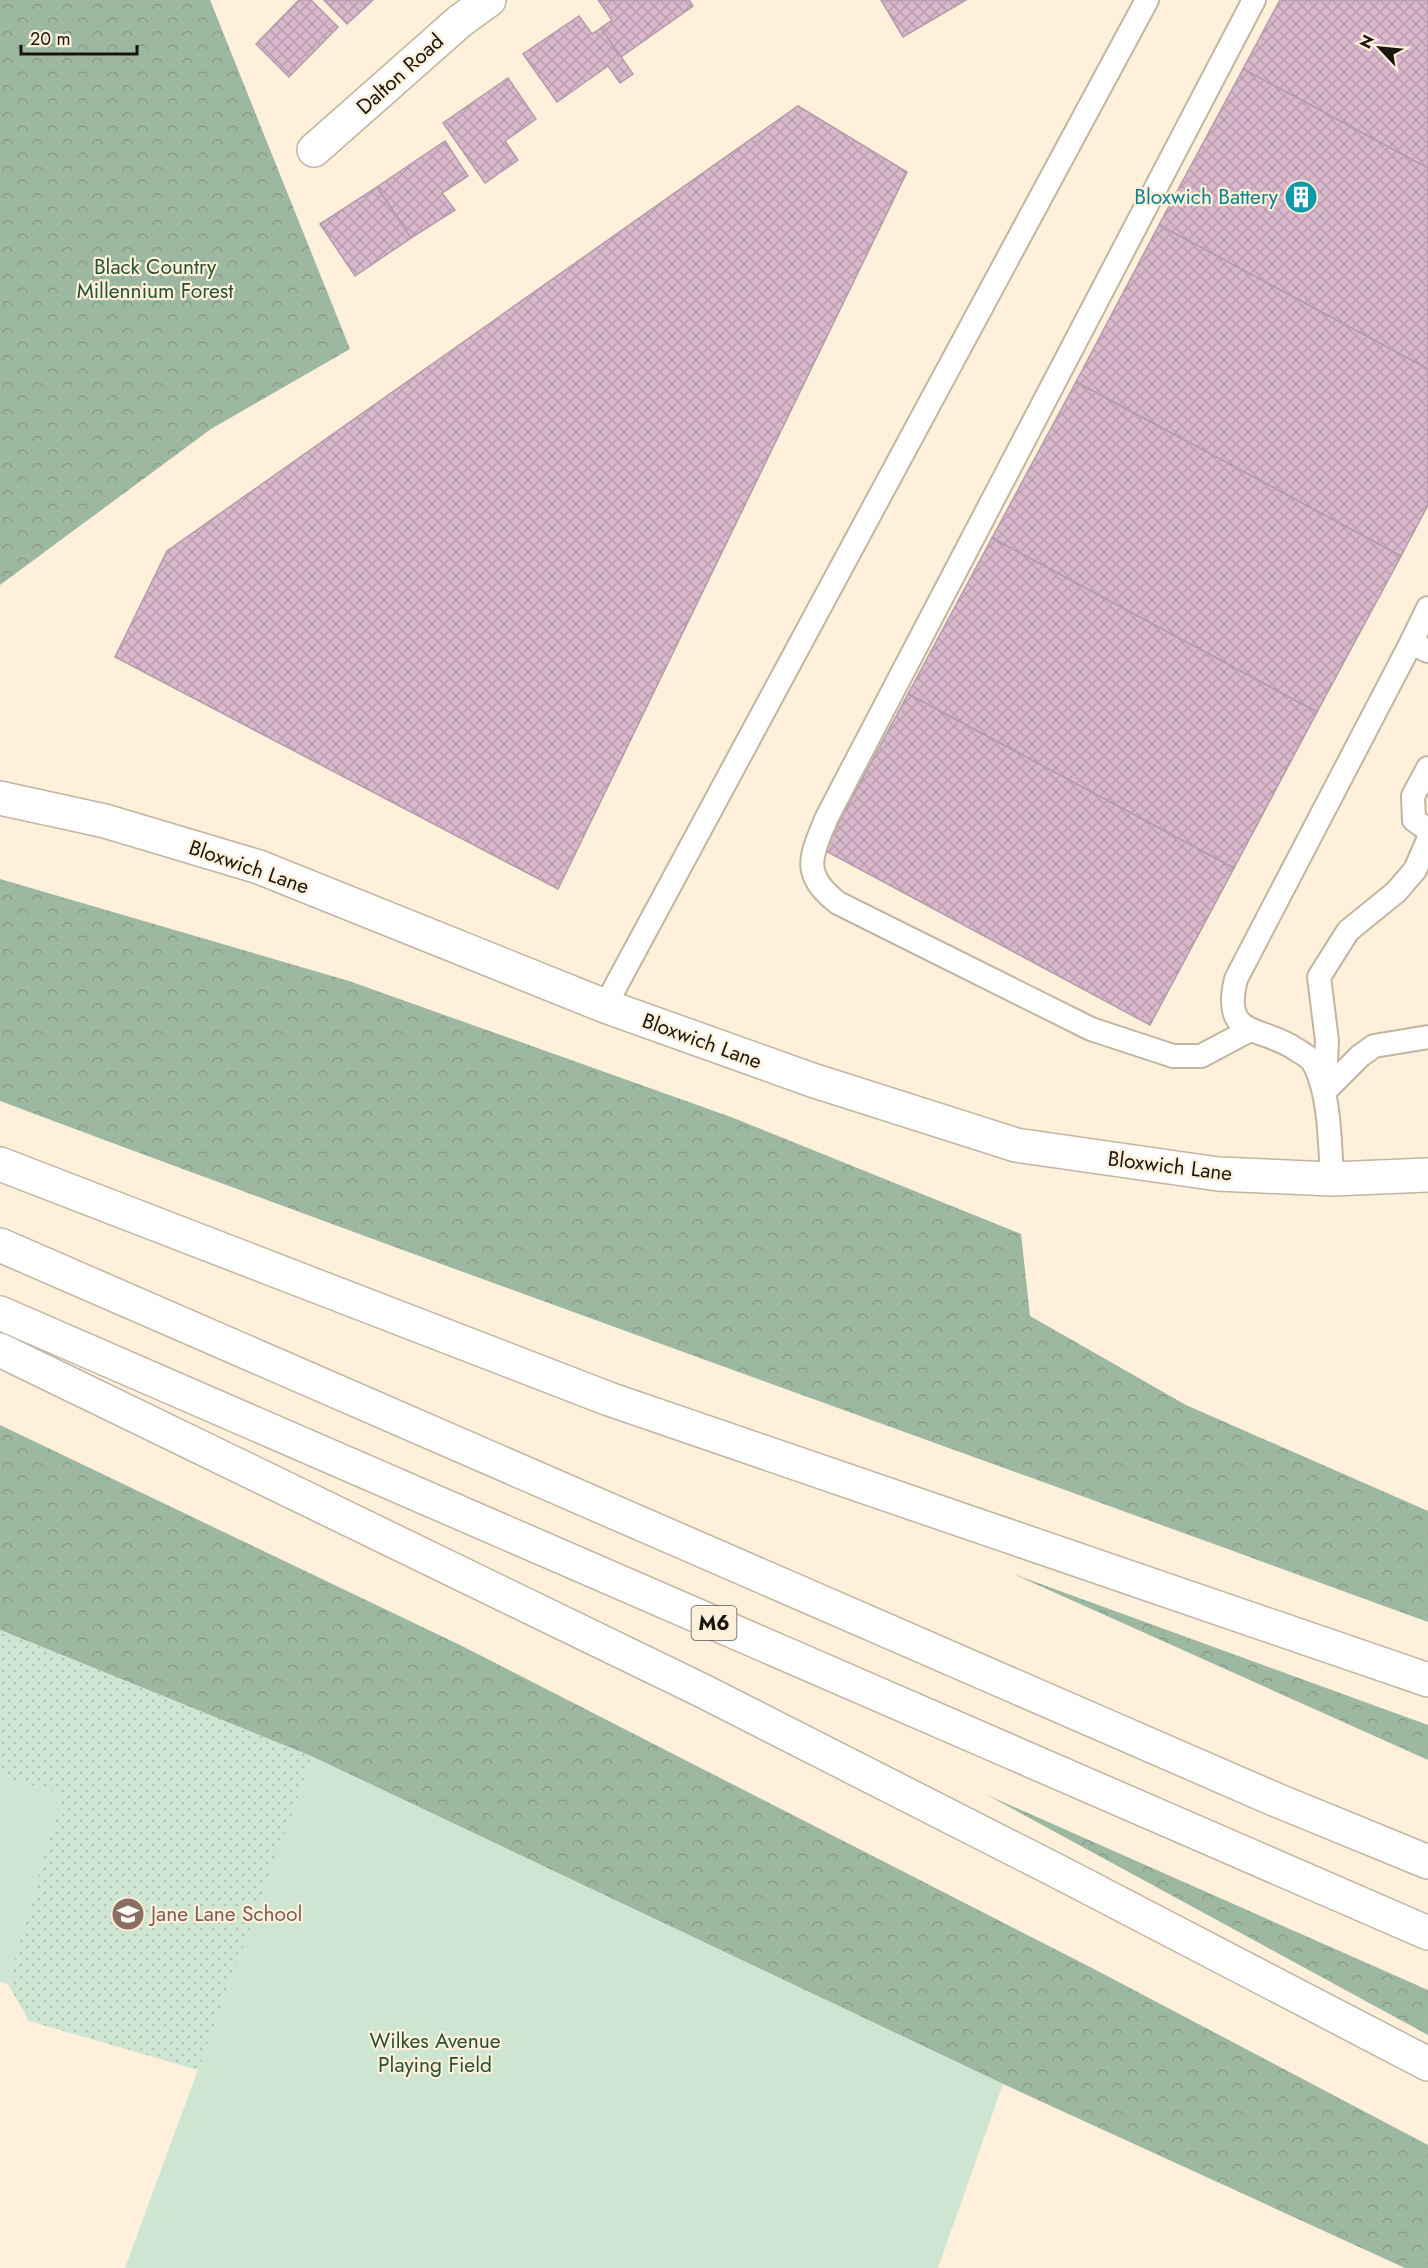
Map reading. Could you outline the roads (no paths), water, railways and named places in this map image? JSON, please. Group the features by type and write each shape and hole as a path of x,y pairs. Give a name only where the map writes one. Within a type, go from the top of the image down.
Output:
{"main road":[{"name":"Dalton Road","path":"314,150 451,10 489,0"},
{"name":"Bloxwich Lane","path":"0,798 105,820 259,867 605,1006 812,1080 1016,1145 1218,1174 1332,1179 1428,1175"},
{"path":"0,1164 609,1399 1428,1680"},
{"path":"0,1245 1274,1799 1428,1862"},
{"name":"M6","path":"0,1313 1428,1933"},
{"path":"0,1350 703,1691 1040,1862 1428,2064"},
{"path":"1209,1604 1428,1658"}],"lane":[{"path":"605,1006 1147,0"},
{"path":"1250,1030 1201,1056 1173,1056 1090,1029 838,903 825,892 813,876 812,854 832,807 1254,0"},
{"path":"1332,1179 1329,1123 1324,1093 1312,1060 1288,1043 1250,1030 1235,1018 1231,999 1236,979 1419,647 1428,608"},
{"path":"1428,768 1413,796 1414,819 1428,830"},
{"path":"1324,1093 1328,1041 1319,977 1348,931 1396,892 1415,870 1428,840"},
{"path":"1324,1093 1360,1056 1374,1046 1428,1037"}],"place":[{"name":"Bloxwich Battery","path":"1301,197"},
{"name":"Jane Lane School","path":"128,1914"}],"park label":[{"name":"Black Country Millennium Forest","path":"155,279"},
{"name":"Wilkes Avenue Playing Field","path":"435,2053"}]}
